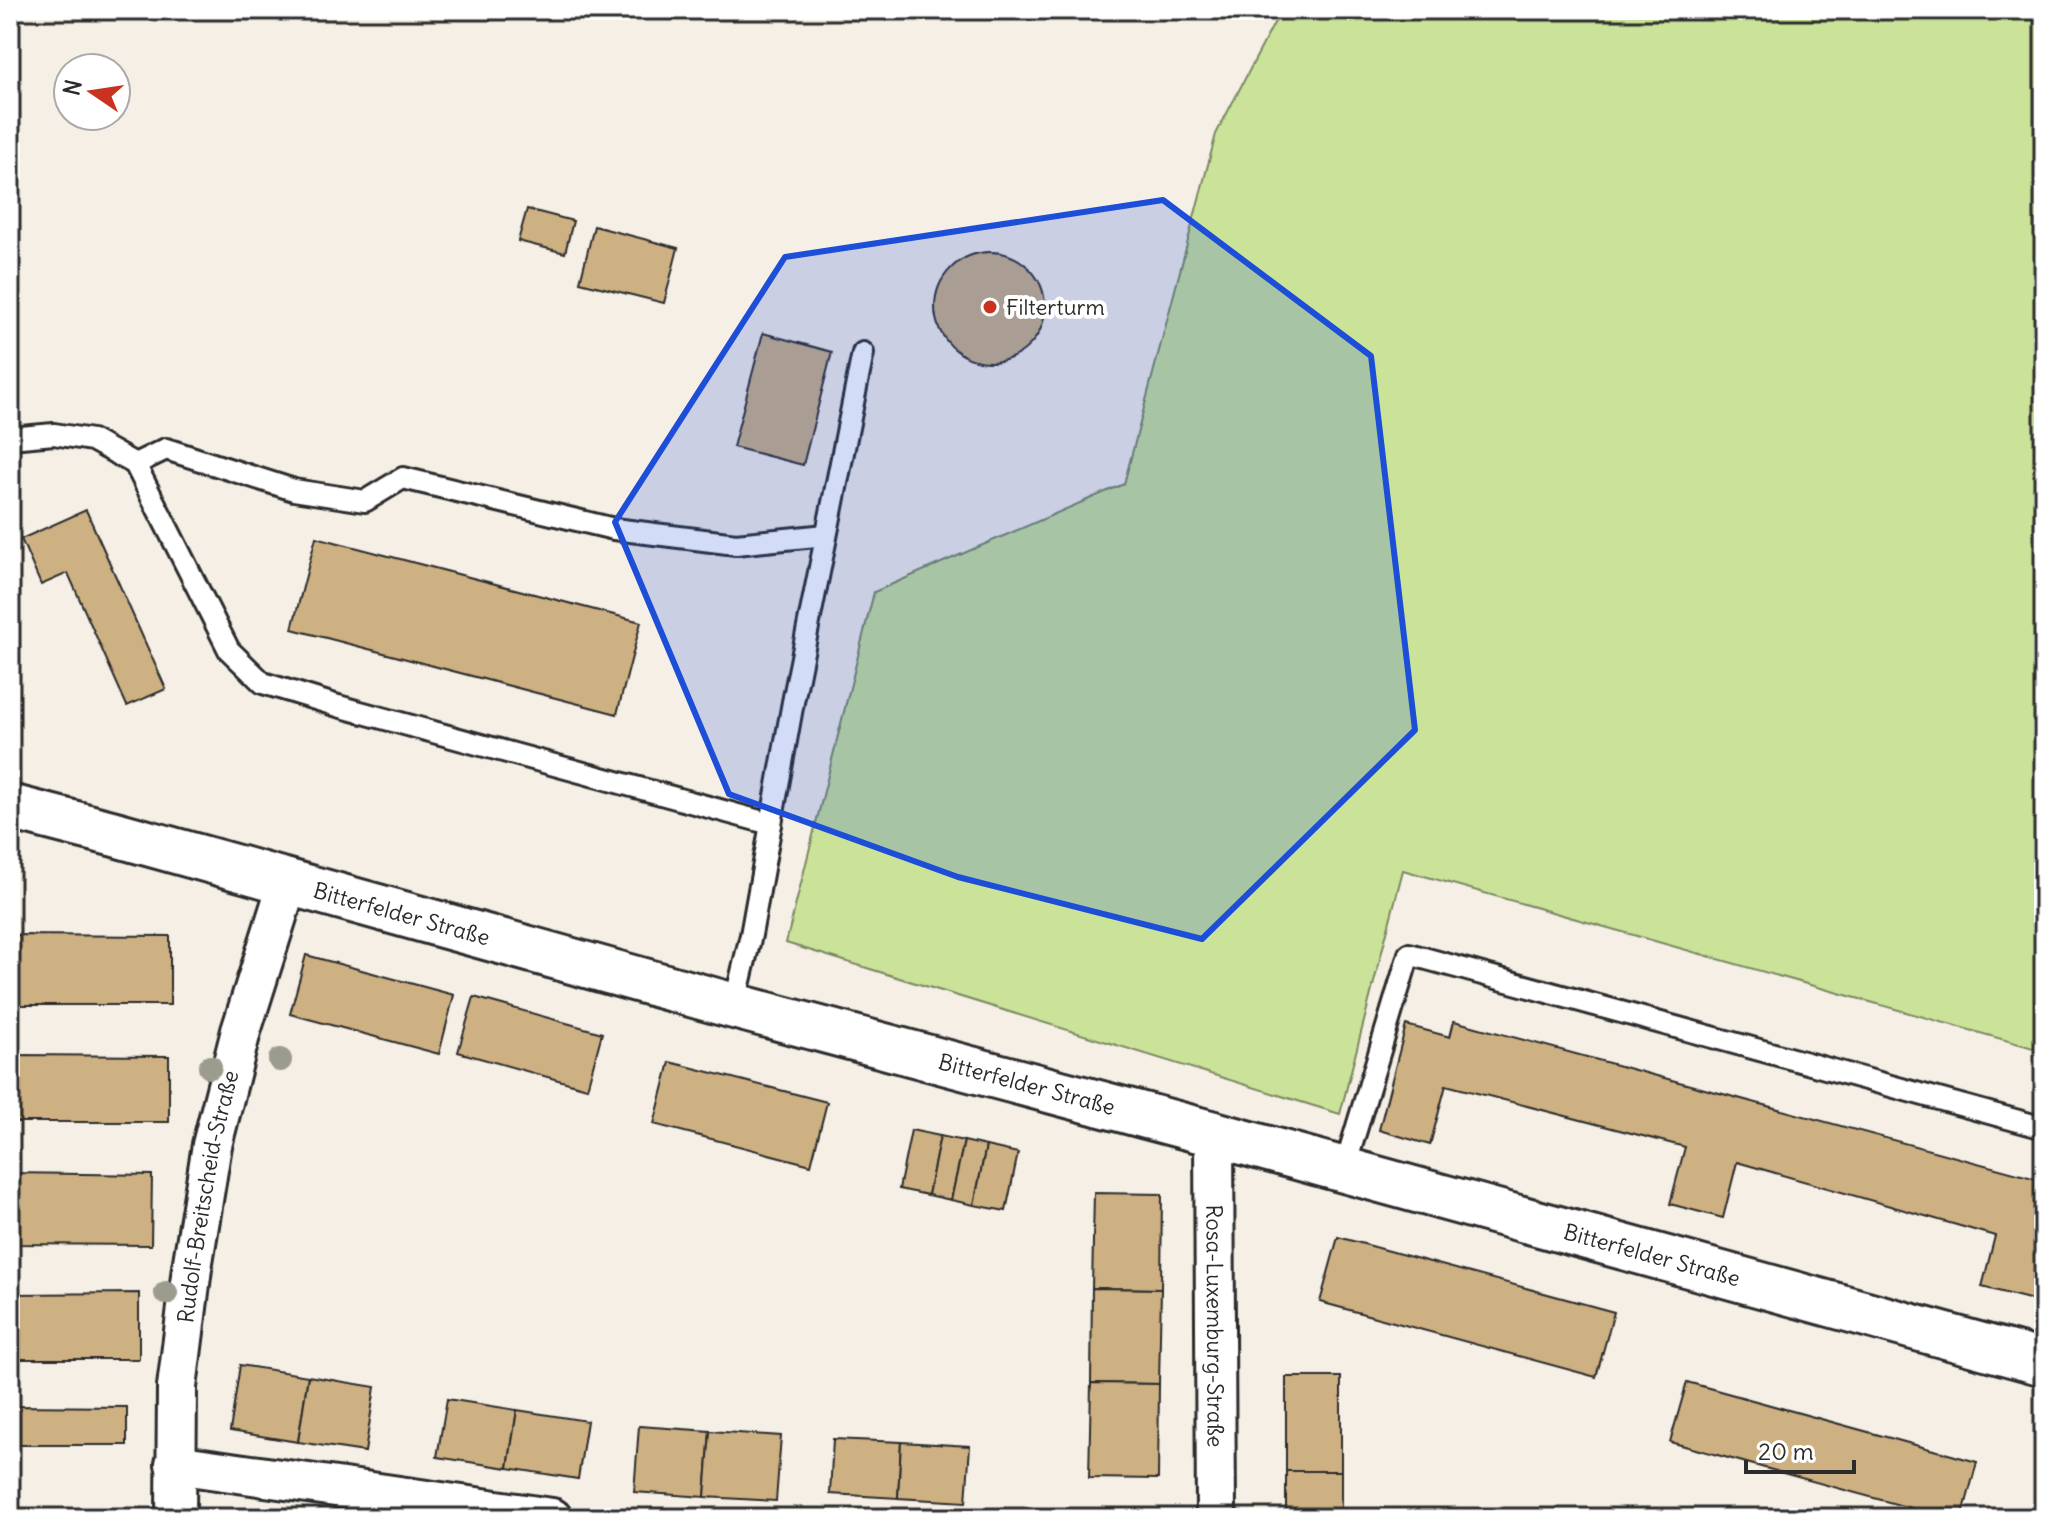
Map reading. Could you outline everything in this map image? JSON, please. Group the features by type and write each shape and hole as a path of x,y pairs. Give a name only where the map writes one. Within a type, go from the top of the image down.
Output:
{"main road":[{"name":"Bitterfelder Straße","path":"10,807 2044,1363"}],"street":[{"name":"Rudolf-Breitscheid-Straße","path":"176,1518 177,1387 212,1145 241,1031 288,882"},
{"name":"Rosa-Luxemburg-Straße","path":"1214,1134 1216,1518"},
{"path":"175,1464 552,1518"}],"lane":[{"path":"734,1006 751,935 863,353"},
{"path":"10,438 54,434 92,440 135,464 229,650 263,683 771,824"},
{"path":"135,464 166,449 294,490 365,501 403,478 614,529 736,544 826,535"},
{"path":"1344,1170 1409,954 2044,1128"}],"highlighted area":[{"path":"1163,200 1371,356 1415,730 1202,939 958,877 729,794 615,522 785,257"}],"green space":[{"path":"1281,10 2044,10 2044,1051 1403,870 1340,1114 786,943 874,592 1124,484 1216,134"}],"building":[{"path":"527,209 573,221 565,253 518,241"},
{"path":"594,226 678,248 664,303 580,282"},
{"name":"Filterturm","path":"990,252 1011,256 1029,268 1041,286 1045,307 1041,328 1029,346 1011,358 990,362 969,358 951,346 939,328 935,307 939,286 951,268 969,256"},
{"path":"763,333 832,352 803,465 733,447"},
{"path":"86,510 166,689 127,706 68,573 41,585 21,539"},
{"path":"316,537 641,622 617,714 292,629"},
{"path":"10,935 170,936 170,1005 10,1005"},
{"path":"306,955 454,995 439,1054 290,1014"},
{"path":"474,997 602,1033 587,1088 458,1052"},
{"path":"1454,1021 2044,1181 2044,1272 2037,1301 1982,1287 1995,1236 1737,1162 1723,1218 1670,1204 1685,1147 1446,1085 1430,1145 1379,1130 1406,1025 1450,1037"},
{"path":"10,1055 169,1056 169,1122 10,1122"},
{"path":"670,1062 827,1102 811,1165 654,1124"},
{"path":"911,1130 940,1136 928,1195 899,1189"},
{"path":"940,1136 964,1141 951,1200 928,1195"},
{"path":"964,1141 986,1146 974,1205 951,1200"},
{"path":"986,1146 1018,1153 1006,1211 974,1205"},
{"path":"10,1173 152,1175 151,1245 10,1244"},
{"path":"1094,1193 1162,1194 1161,1289 1092,1288"},
{"path":"1338,1237 1614,1312 1596,1377 1320,1302"},
{"path":"1092,1288 1161,1289 1159,1384 1091,1383"},
{"path":"139,1293 139,1359 10,1359 10,1294"},
{"path":"240,1365 308,1376 298,1442 230,1431"},
{"path":"308,1376 375,1387 365,1452 298,1442"},
{"path":"1286,1377 1341,1377 1341,1471 1286,1471"},
{"path":"1687,1382 1977,1462 1962,1518 1947,1518 1670,1442"},
{"path":"1091,1383 1159,1384 1158,1479 1089,1478"},
{"path":"447,1399 517,1410 508,1468 437,1457"},
{"path":"10,1406 127,1407 127,1445 10,1445"},
{"path":"517,1410 587,1421 578,1479 508,1468"},
{"path":"639,1426 710,1431 705,1497 634,1492"},
{"path":"710,1431 781,1436 776,1501 705,1497"},
{"path":"833,1439 901,1442 898,1498 830,1494"},
{"path":"901,1442 970,1446 966,1502 898,1498"},
{"path":"1286,1471 1341,1471 1341,1518 1286,1518"}],"place":[{"name":"Filterturm","path":"990,307"}]}
